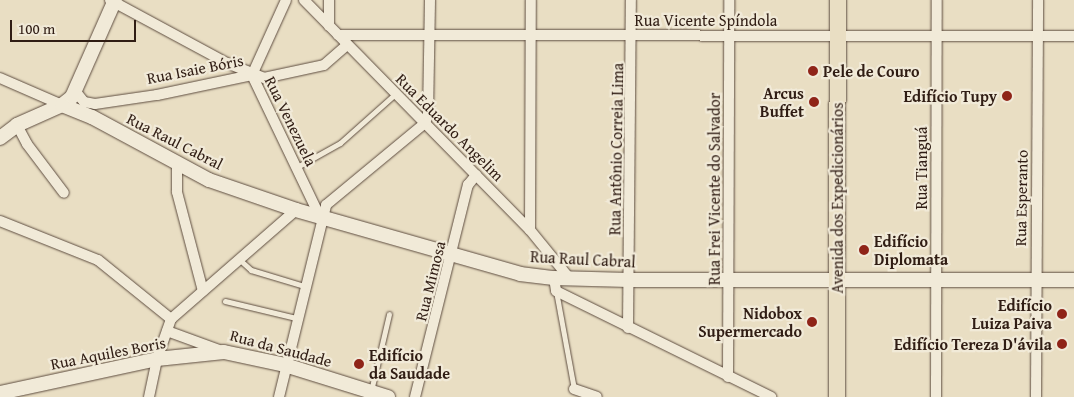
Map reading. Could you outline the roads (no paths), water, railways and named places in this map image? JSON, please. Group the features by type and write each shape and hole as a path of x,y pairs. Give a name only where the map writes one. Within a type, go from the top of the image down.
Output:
{"main road":[{"name":"Avenida dos Expedicionários","path":"827,0 833,36"},
{"name":"Avenida dos Expedicionários","path":"827,397 832,281 833,36 838,0"},
{"path":"0,138 17,125 62,105 76,92 112,1"},
{"name":"Rua Raul Cabral","path":"62,105 94,111 177,163 209,180 296,210 555,284 570,279 1074,280"},
{"name":"Avenida dos Expedicionários","path":"832,281 837,397"},
{"name":"Rua da Saudade","path":"224,352 285,366 388,397"},
{"name":"Rua Aquiles Boris","path":"8,393 157,359 224,352"}],"street":[{"path":"252,74 286,0"},
{"name":"Rua Eduardo Angelim","path":"304,0 530,230 570,279"},
{"path":"329,0 329,26"},
{"path":"279,397 320,217 326,206 425,123 429,107 430,0"},
{"path":"530,230 531,0"},
{"name":"Rua Antônio Correia Lima","path":"628,328 631,0"},
{"name":"Rua Frei Vicente do Salvador","path":"728,377 729,0"},
{"name":"Rua Tianguá","path":"936,397 937,0"},
{"name":"Rua Esperanto","path":"1036,397 1038,0"},
{"name":"Rua Venezuela","path":"112,1 252,74 320,217"},
{"name":"Rua Vicente Spíndola","path":"338,35 1074,36"},
{"name":"Rua Isaie Bóris","path":"94,111 252,74 264,78 316,68 329,62 348,45"},
{"path":"0,78 62,105"},
{"path":"76,92 94,111"},
{"path":"17,125 27,144 64,193"},
{"path":"177,163 177,192 203,291"},
{"name":"Rua Mimosa","path":"415,397 453,254 468,185 476,175"},
{"path":"149,397 157,359 171,319 296,210"},
{"path":"0,221 98,260 171,319"},
{"path":"555,284 628,328 771,397"},
{"name":"Rua da Saudade","path":"167,331 224,352"},
{"path":"575,393 597,397"}],"lane":[{"path":"297,167 340,144 395,94"},
{"path":"240,260 251,270 304,286"},
{"path":"555,284 575,393"},
{"path":"226,301 296,318"},
{"path":"370,392 390,314"}],"place":[{"name":"Pele de Couro","path":"813,71"},
{"name":"Edifício Tupy","path":"1007,96"},
{"name":"Arcus Buffet","path":"814,102"},
{"name":"Edifício Diplomata","path":"864,250"},
{"name":"Edifício Luiza Paiva","path":"1062,314"},
{"name":"Nidobox Supermercado","path":"812,322"},
{"name":"Edifício Tereza D'ávila","path":"1062,344"},
{"name":"Edifício da Saudade","path":"359,364"}]}
